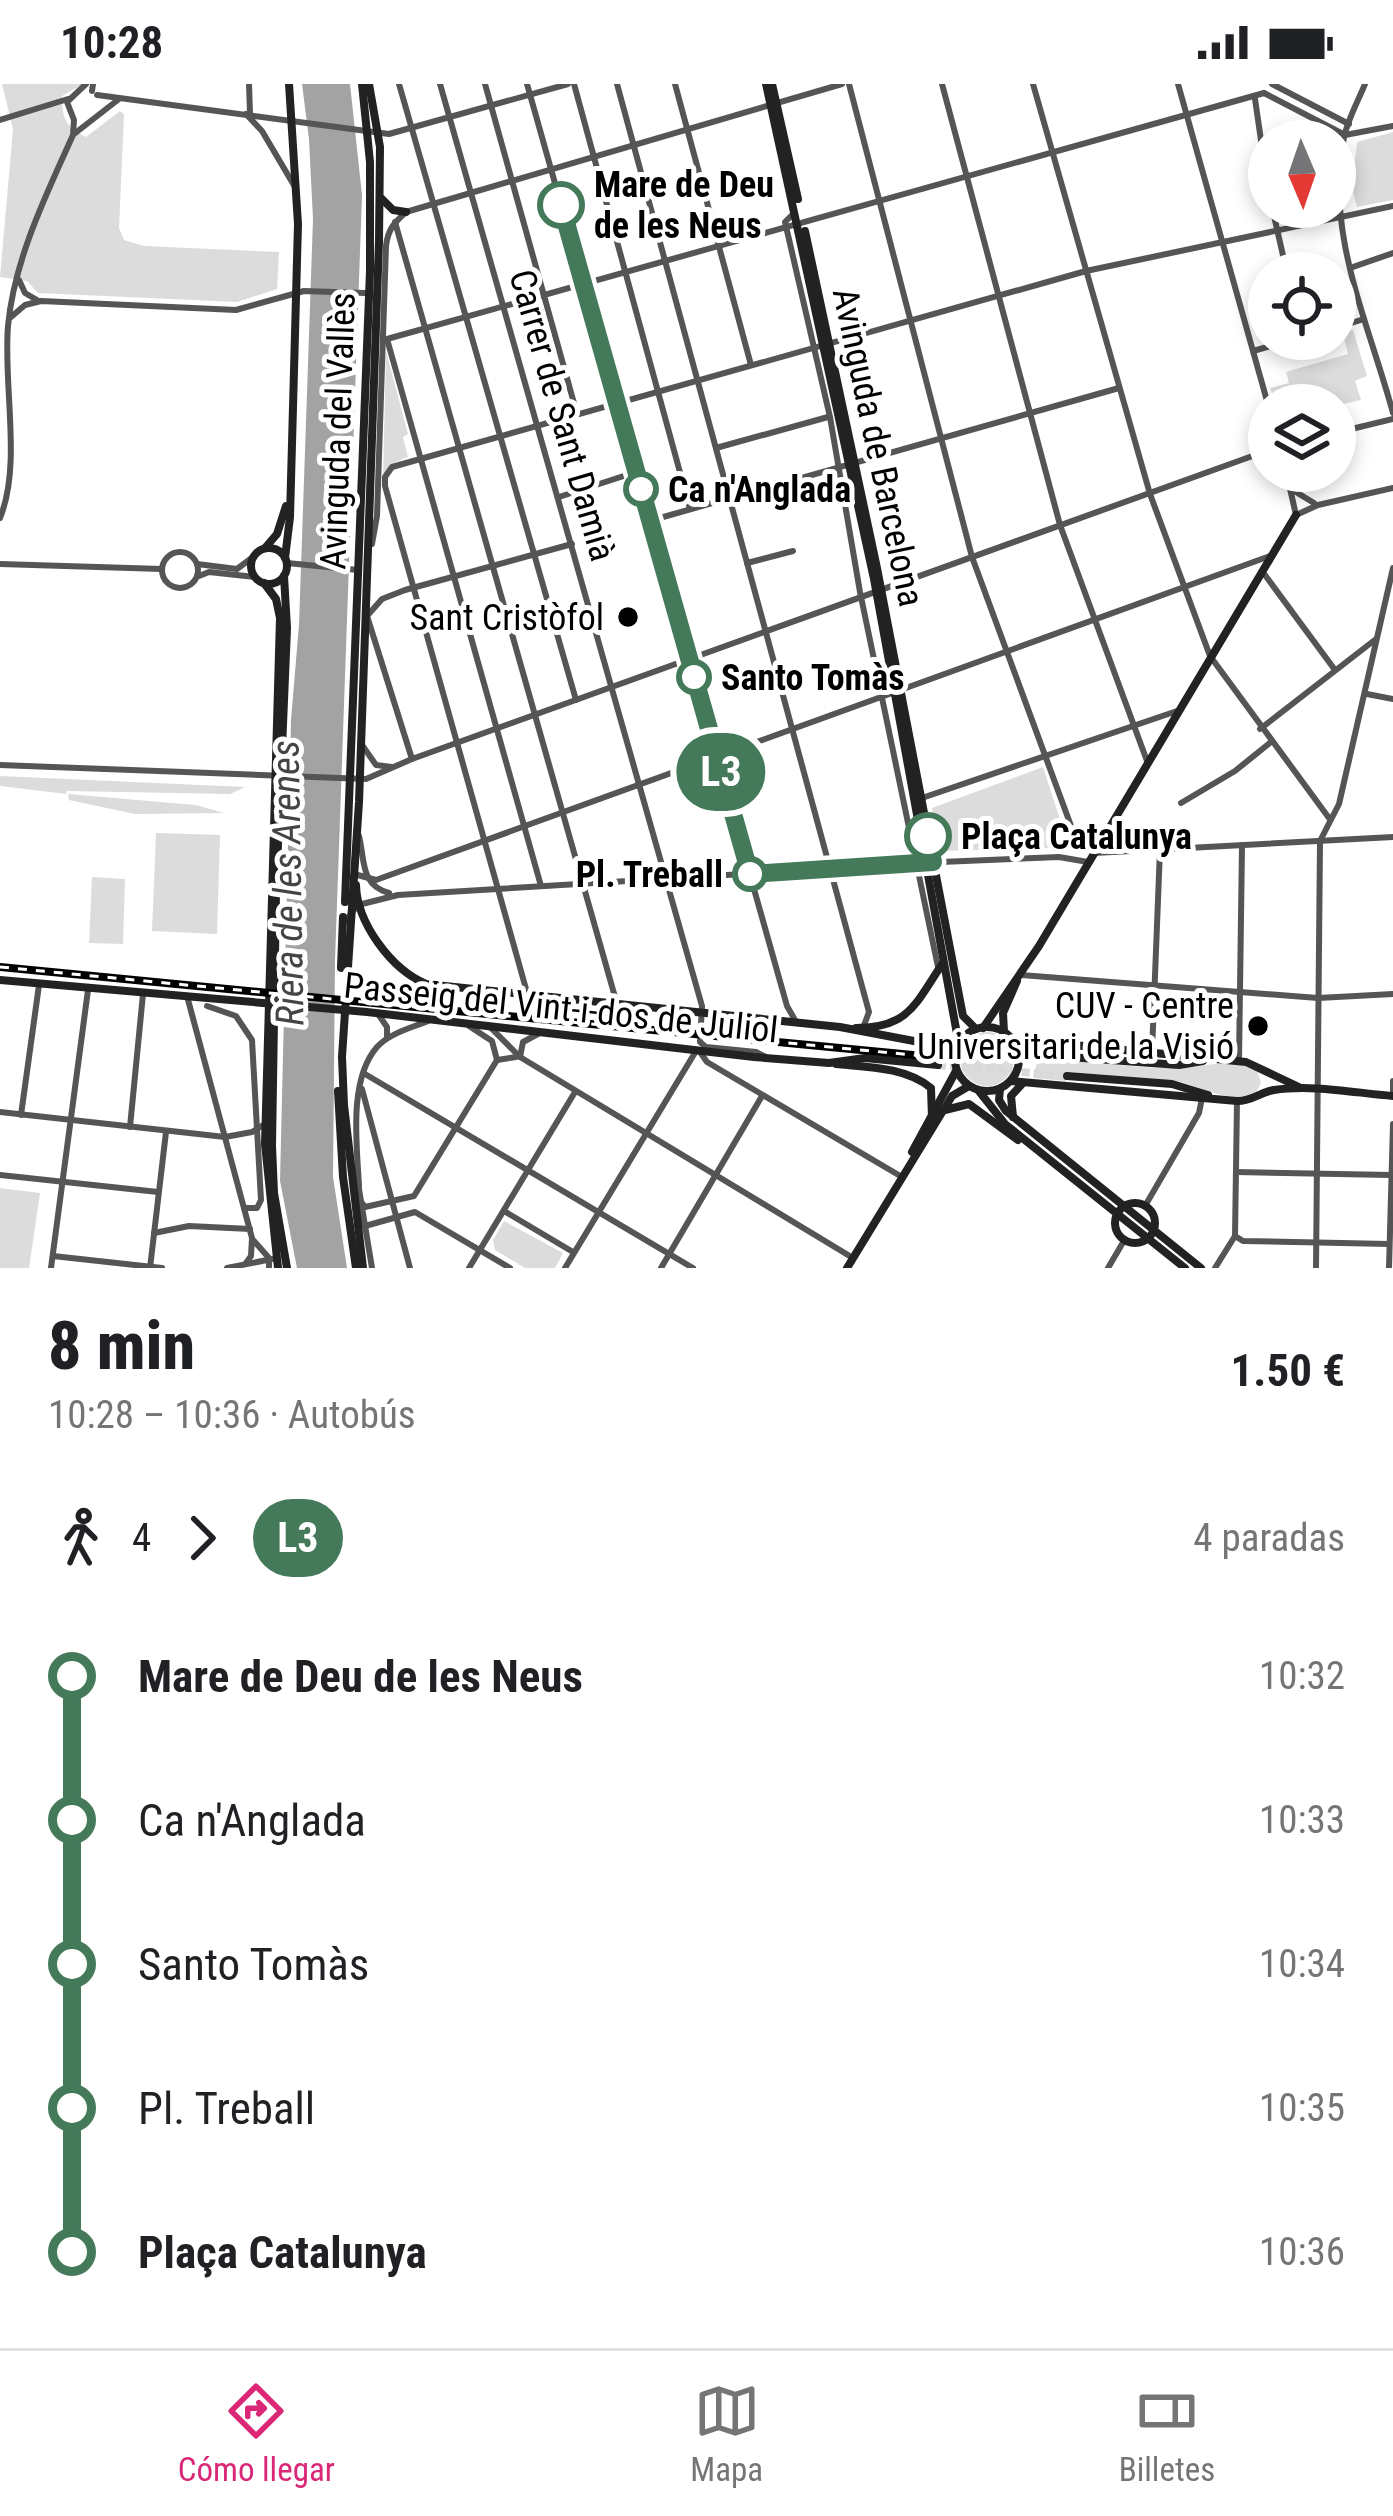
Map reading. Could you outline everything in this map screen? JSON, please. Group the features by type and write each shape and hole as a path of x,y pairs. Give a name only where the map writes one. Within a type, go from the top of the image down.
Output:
{"street":[{"path":"249,84 246,112 297,189"},
{"name":"Avinguda del Vallès","path":"286,560 304,291 289,84"},
{"name":"Avinguda del Vallès","path":"363,1268 347,1209 337,1078 352,781 354,570 380,197 369,133 376,116 368,84"},
{"name":"Avinguda del Vallès","path":"357,835 352,781 362,744 374,290 368,84"},
{"path":"399,84 576,700"},
{"name":"Carrer de Sant Damià","path":"440,84 668,878 703,1012 700,1041 703,1046 766,1057"},
{"path":"484,84 577,414"},
{"path":"527,84 787,1006 800,1024"},
{"path":"0,120 44,109 90,89 122,98 369,133 412,129 571,84 690,509"},
{"path":"617,84 868,1012 862,1028"},
{"path":"675,84 751,365"},
{"name":"Avinguda de Barcelona","path":"769,84 879,591 959,1045"},
{"path":"370,176 380,197 393,210 406,212 846,84 972,557 1074,834 1091,857"},
{"path":"942,84 1060,525 1147,761"},
{"path":"1034,84 1150,494 1210,656 1329,818"},
{"path":"1178,84 1248,333"},
{"path":"1351,120 1365,84"},
{"path":"1264,88 1319,120"},
{"path":"1256,120 1264,88"},
{"path":"541,886 387,339 1187,114 1264,88 1340,120"},
{"path":"90,89 101,110"},
{"path":"272,116 284,109 290,97"},
{"path":"73,135 122,98"},
{"path":"0,518 10,471 9,321 17,276 73,135 68,99"},
{"name":"Avinguda de Barcelona","path":"774,104 801,223"},
{"path":"44,109 63,111 88,123"},
{"path":"1356,133 1393,126"},
{"path":"1356,214 1393,206"},
{"path":"406,212 394,222 617,1004"},
{"path":"786,228 785,222 796,212"},
{"name":"Avinguda del Vallès","path":"374,290 394,222"},
{"name":"Avinguda de Barcelona","path":"786,228 830,417 861,598 883,693 963,1016 980,1029"},
{"path":"1275,228 1281,252"},
{"path":"529,997 385,486 392,467 1086,271 1289,228"},
{"path":"1356,266 1393,253"},
{"path":"17,276 25,293 40,302"},
{"path":"9,321 20,308 40,302 236,310 304,291 374,290"},
{"path":"1356,290 1393,416 1356,427"},
{"path":"1356,321 1364,319"},
{"path":"650,521 1120,388"},
{"path":"716,448 830,417"},
{"path":"0,765 352,781 1248,458"},
{"path":"558,497 636,472"},
{"path":"1004,1032 1003,1012 1019,978 1296,515 1318,505 1393,488"},
{"path":"1292,492 1296,515"},
{"path":"1296,492 1318,505"},
{"name":"Avinguda del Vallès","path":"265,548 278,534 289,498"},
{"path":"412,759 367,616 382,599 412,588 572,544"},
{"path":"196,564 237,569 265,548 275,549 298,567 354,570 368,582"},
{"path":"747,563 793,551"},
{"path":"196,578 196,564 190,555 179,552 169,556 162,569 165,580 174,587 185,587 209,572 274,583 284,576 286,560"},
{"path":"368,880 1270,556"},
{"path":"253,557 259,580"},
{"path":"3,562 162,569"},
{"path":"1316,1268 1320,841 1339,804 1393,568"},
{"path":"1261,569 1335,670"},
{"name":"Avinguda del Vallès","path":"244,1208 256,1208 261,1200 287,628 284,576"},
{"name":"Avinguda del Vallès","path":"259,580 276,598 280,618 272,1146 277,1265"},
{"path":"1260,729 1377,638"},
{"path":"365,662 381,657"},
{"path":"1366,694 1393,699"},
{"path":"919,799 1177,711"},
{"path":"1181,803 1235,771 1271,742"},
{"path":"362,744 376,765 395,766"},
{"name":"Avinguda del Vallès","path":"348,820 349,864 354,874 342,1078 363,1268"},
{"path":"1059,856 1073,846 1074,834"},
{"path":"357,835 368,880"},
{"name":"Passeig del Vint-i-dos de Juliol","path":"357,835 358,905 381,944 416,980 447,988 839,1028 935,1045"},
{"path":"342,925 358,905 398,895 1393,837"},
{"path":"1239,1061 1242,845"},
{"path":"1152,1052 1160,849"},
{"path":"354,874 378,890 398,895"},
{"path":"839,1028 891,1025 928,988 940,957"},
{"path":"1019,978 1318,998 1393,994"},
{"path":"847,1268 957,1069 959,1045 980,1029 1019,978"},
{"name":"Passeig del Vint-i-dos de Juliol","path":"0,980 372,1013 896,1072 931,1088 932,1118"},
{"path":"21,1115 39,986"},
{"path":"51,1268 88,990"},
{"path":"130,1127 143,994"},
{"path":"187,996 251,1233 251,1256 246,1263"},
{"name":"Avinguda del Vallès","path":"207,1006 236,1016 249,1032 277,1265"},
{"path":"372,1013 387,1027 387,1039 430,1020"},
{"path":"362,1203 365,1207 410,1197 497,1060 492,1041 466,1024"},
{"path":"490,1027 520,1057 853,1258"},
{"path":"899,1179 957,1091 1000,1088 1011,1081 1019,1064 1012,1040 1004,1032 980,1029"},
{"path":"520,1057 523,1042 538,1034"},
{"name":"Avinguda del Vallès","path":"360,1224 356,1128 362,1086 374,1049 387,1039"},
{"path":"1012,1040 1239,1061 1300,1088"},
{"path":"565,1268 684,1067 698,1052 707,1062 899,1179"},
{"path":"497,1060 520,1057"},
{"path":"1069,1057 1179,1065 1211,1059"},
{"name":"Passeig del Vint-i-dos de Juliol","path":"829,1063 865,1058 938,1065"},
{"path":"684,1067 707,1062"},
{"path":"1259,1067 1263,1077 1260,1095"},
{"path":"957,1069 1002,1121 1116,1216 1201,1268"},
{"path":"365,1074 693,1268"},
{"path":"1067,1076 1172,1084 1216,1099"},
{"path":"1011,1081 1237,1100 1300,1088 1393,1096 1393,1081"},
{"path":"1013,1117 1012,1093 1030,1083"},
{"path":"362,1086 410,1268"},
{"path":"1000,1088 1000,1103 1013,1117 1124,1206 1185,1268"},
{"path":"469,1268 575,1092"},
{"path":"661,1268 762,1096"},
{"path":"1145,1206 1199,1113 1202,1097"},
{"path":"1215,1268 1235,1236 1237,1100"},
{"path":"943,1111 968,1104 1040,1154"},
{"path":"0,1112 225,1137 252,1132 262,1121"},
{"path":"1389,1268 1393,1124"},
{"path":"150,1267 166,1132"},
{"name":"Avinguda del Vallès","path":"349,1156 359,1186"},
{"path":"1236,1172 1392,1176"},
{"path":"0,1175 158,1192"},
{"path":"410,1197 415,1212 510,1268"},
{"path":"1124,1206 1145,1206 1152,1214 1150,1234"},
{"path":"1124,1206 1116,1216 1117,1232 1134,1242 1150,1234"},
{"path":"347,1209 360,1224 415,1212"},
{"path":"503,1211 574,1253"},
{"path":"154,1233 189,1226 251,1233 277,1265"},
{"path":"1235,1236 1244,1241 1389,1244"},
{"path":"1108,1268 1125,1240"},
{"path":"52,1256 162,1268"},
{"path":"227,1268 246,1263 277,1265"}],"shaded area":[{"path":"2,84 83,84 62,96 62,104 66,121 86,137 120,111 124,114 119,228 124,240 144,246 279,252 277,289 237,302 38,293 27,281 0,277 13,129"},
{"path":"302,84 350,84 362,195 335,960 333,1177 347,1268 297,1268 280,1181 291,720 299,625 313,219"},
{"path":"1393,132 1393,200 1357,207 1357,142"},
{"path":"1356,340 1367,376 1356,384 1285,384 1289,383 1286,372 1327,360 1356,360"},
{"path":"386,351 408,434 403,437 408,457 391,464 383,477"},
{"path":"1043,767 1064,832 1052,848 941,851 932,808"},
{"path":"0,776 245,787 230,794 66,794 0,786"},
{"path":"68,794 196,805 224,813 135,814 69,800"},
{"path":"156,833 220,835 217,934 152,931"},
{"path":"92,877 125,879 123,944 89,943"},
{"path":"987,1032 1006,1040 1014,1059 1006,1078 987,1086 968,1078 960,1059 968,1040"},
{"path":"1041,1048 1068,1050 1068,1060 1134,1066 1237,1064 1257,1071 1261,1082 1256,1093 1234,1097 1147,1078 1067,1072 1066,1081 1033,1078"},
{"path":"0,1188 40,1193 29,1268 0,1268"},
{"path":"504,1221 563,1253 555,1268 525,1268 495,1250 493,1240"}],"tunnel":[{"path":"935,1045 1069,1057"},
{"path":"938,1065 1067,1076"}],"railway":[{"path":"0,967 944,1058"}],"bus line":[{"name":"L3","path":"561,205 750,874 933,862 928,836"}],"place":[{"name":"Mare de Deu de les Neus","path":"561,205"},
{"name":"Ca n'Anglada","path":"641,489"},
{"name":"Sant Cristòfol","path":"628,617"},
{"name":"Santo Tomàs","path":"694,677"},
{"name":"Plaça Catalunya","path":"928,836"},
{"name":"Pl. Treball","path":"750,874"},
{"name":"CUV - Centre Universitari de la Visió","path":"1258,1026"}],"water label":[{"name":"Riera de les Arenes","path":"287,883"}]}
